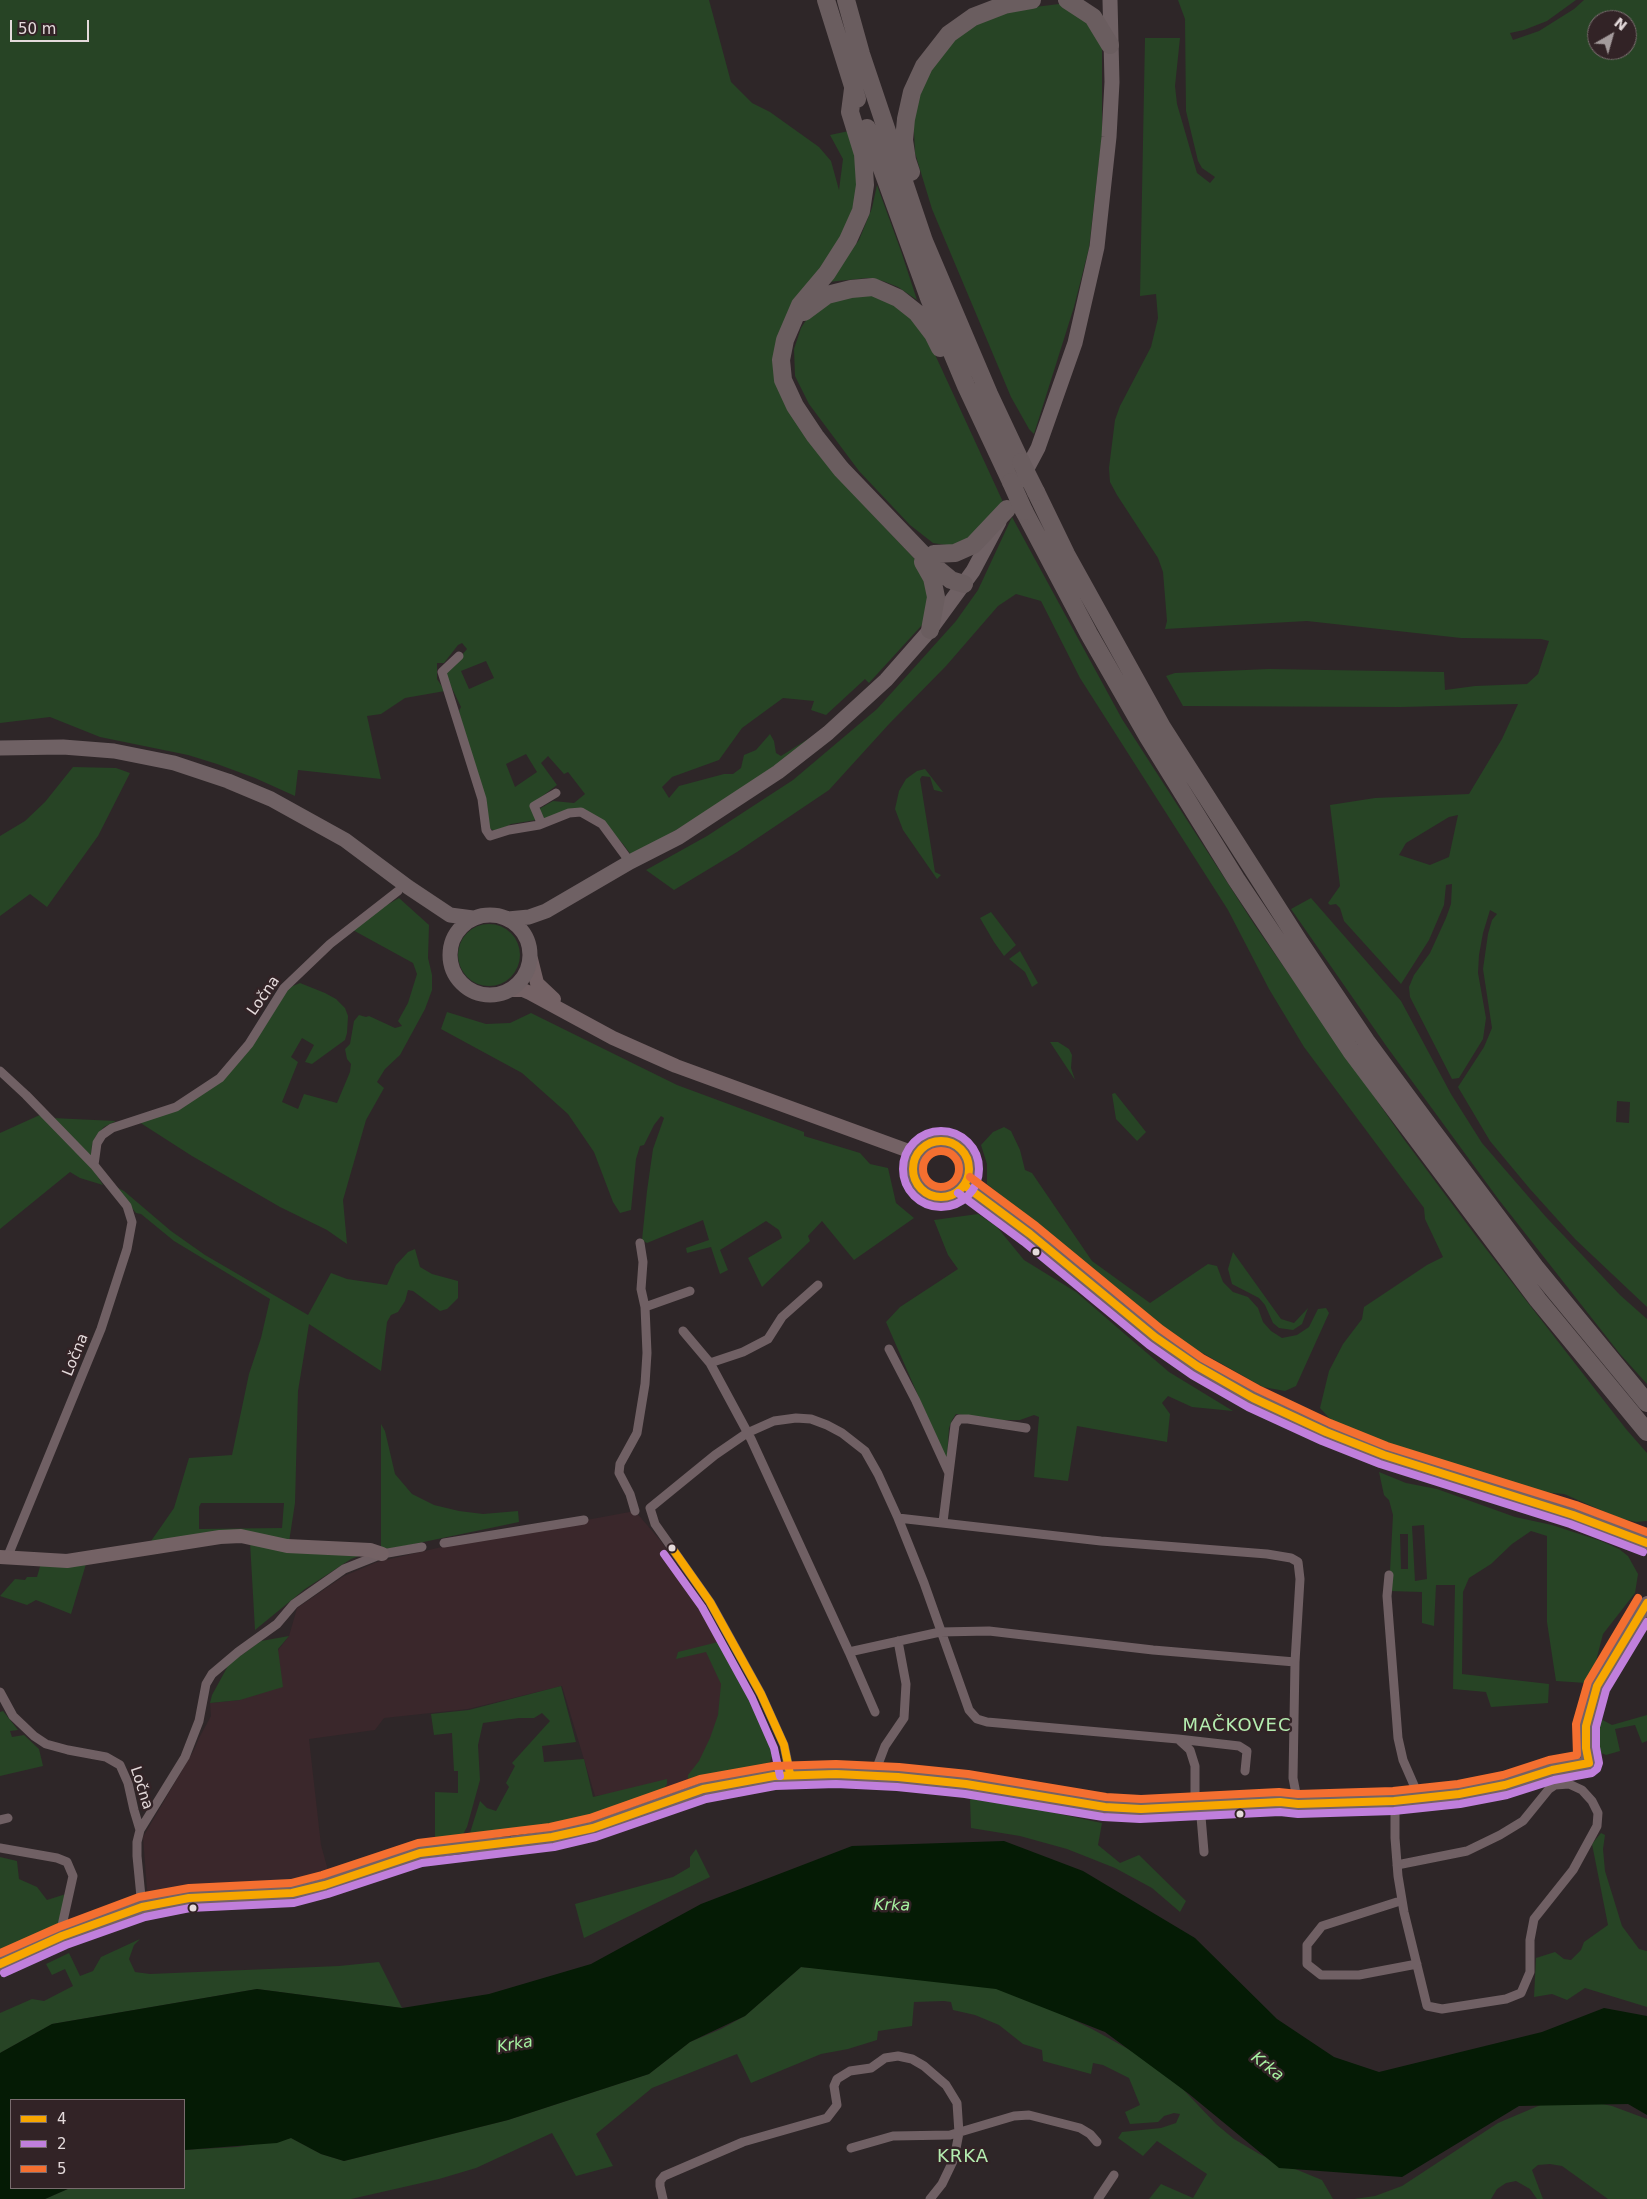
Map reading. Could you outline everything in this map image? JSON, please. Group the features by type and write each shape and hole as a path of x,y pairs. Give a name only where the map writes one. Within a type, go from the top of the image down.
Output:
{"highway":[{"path":"826,0 854,89 929,298 966,386 1024,511 1089,634 1148,737 1236,879 1351,1051 1526,1284 1643,1428"},
{"path":"846,0 861,54 924,241 989,394 1076,571 1162,727 1252,870 1366,1041 1535,1267 1647,1404"},
{"path":"924,241 925,212 907,160 904,140 906,118 912,92 924,66 948,34 973,17 1004,5 1032,0"},
{"path":"1066,0 1093,17 1110,45"},
{"path":"854,89 850,112 863,154 865,185 861,212 848,240 827,273 800,305 785,340 781,360 783,380 795,406 814,436 841,469 911,543 951,580 964,584"},
{"path":"792,326 808,308 827,295 850,289 873,287 898,298 917,313 933,334 950,371 966,386"},
{"path":"934,554 955,553 973,545 1007,508"},
{"path":"911,543 934,554 955,570 964,584"},
{"path":"911,543 932,578 935,588 935,609 930,630"}],"main road":[{"path":"508,919 529,918 546,911 630,862 679,837 778,772 866,700 886,680 930,630 964,584 985,551 1038,448 1075,344 1087,298 1097,247 1109,137 1110,0"},
{"path":"0,748 63,746 114,752 174,763 228,781 310,818 346,840 403,889 440,917 447,929 450,961 454,973 462,984 473,992 485,995 498,995 510,990 520,982 527,972 537,923 546,911"},
{"path":"403,889 450,915 473,918 497,915 508,919 522,931 530,953"},
{"path":"450,948 458,931 473,918"}],"street":[{"path":"459,656 442,672 482,799 486,830 490,836 509,830 539,826 569,813 581,812 602,824 630,862"},
{"path":"539,826 540,820 534,806 556,793"},
{"name":"Ločna","path":"94,1166 97,1143 102,1135 112,1128 176,1108 220,1078 249,1044 284,988 330,944 403,889"},
{"path":"530,953 537,983 544,992 578,1018"},
{"path":"510,990 523,990 530,993 613,1038 676,1066 917,1154"},
{"name":"Ločna","path":"0,1071 26,1095 94,1166 127,1206 132,1222 127,1249 98,1337 2,1559"},
{"path":"932,1143 950,1143 958,1147 968,1161 968,1177 964,1185 958,1192 949,1196 939,1197 922,1190 916,1182 913,1173 917,1154 932,1143"},
{"path":"964,1185 1030,1234 1155,1337 1197,1366 1253,1398 1326,1432 1384,1455 1573,1515 1647,1543"},
{"path":"636,1511 619,1473 620,1464 637,1433 645,1384 647,1353 645,1307 640,1289 643,1262 640,1243"},
{"path":"710,1363 743,1352 768,1339 782,1317 818,1285"},
{"path":"645,1307 690,1291"},
{"path":"682,1331 710,1363 747,1432 875,1712"},
{"path":"889,1349 916,1401 949,1473"},
{"path":"790,1774 784,1745 761,1694 710,1602 655,1524 650,1508 700,1466 747,1432 774,1421 796,1418 811,1419 842,1433 864,1451 878,1474 924,1583 969,1710 977,1719 997,1723 1239,1746 1247,1751 1245,1771"},
{"path":"943,1522 955,1425 959,1419 1026,1428"},
{"path":"898,1518 1101,1541 1268,1554 1291,1558 1298,1562 1300,1569 1293,1778 1298,1804"},
{"path":"444,1543 584,1520"},
{"path":"2,1559 67,1561 220,1537 241,1536 287,1546 370,1550 382,1554"},
{"path":"140,1830 185,1757 199,1720 206,1684 212,1674 238,1652 277,1624 294,1604 344,1569 382,1554 422,1547"},
{"path":"1390,1576 1387,1596 1398,1738 1403,1760 1420,1799"},
{"path":"0,1964 62,1936 142,1907 198,1897 292,1893 325,1885 420,1853 552,1837 593,1828 703,1789 790,1774 874,1775 966,1784 1105,1807 1141,1809 1198,1801 1298,1804 1420,1799 1504,1785 1552,1770 1589,1764 1586,1748 1586,1726 1598,1686 1647,1603"},
{"path":"848,1652 940,1632 989,1631 1153,1650 1296,1662"},
{"path":"874,1775 886,1746 904,1718 906,1684 898,1641"},
{"name":"Ločna","path":"0,1692 13,1716 34,1736 46,1744 106,1757 120,1765 128,1784 140,1830 137,1842 137,1856 142,1907"},
{"path":"1178,1739 1190,1750 1195,1766 1204,1852"},
{"path":"1397,1865 1467,1851 1500,1836 1523,1821 1549,1789 1555,1785 1569,1784 1582,1790 1592,1801 1598,1813 1597,1826 1573,1870 1534,1919 1530,1940 1530,1972 1521,1993 1506,1999 1442,2009 1428,2006 1404,1912 1397,1865 1395,1814 1398,1800"},
{"path":"0,1848 57,1858 67,1862 73,1876 61,1930 62,1936"},
{"path":"1397,1902 1322,1926 1307,1945 1308,1964 1321,1975 1359,1975 1417,1964"},
{"path":"664,2199 660,2186 660,2180 664,2176 743,2142 827,2118 838,2105 834,2086 837,2079 850,2072 871,2068 890,2056 905,2056 924,2066 946,2084 957,2103 959,2133 950,2170 930,2199"},
{"path":"851,2148 893,2136 934,2136 959,2133 1014,2116 1029,2115 1080,2128 1090,2134 1097,2142"},
{"path":"1098,2199 1114,2175"}],"shaded area":[{"path":"0,0 709,0 731,82 752,103 770,112 819,147 831,161 839,190 843,159 830,135 849,131 860,168 859,208 777,349 815,446 859,500 914,558 927,575 931,599 922,625 869,683 865,679 826,715 811,710 814,701 783,698 742,728 719,760 672,777 662,787 669,798 679,786 724,774 733,774 741,768 744,755 756,750 770,734 774,741 776,753 781,756 808,739 814,739 710,810 632,856 623,844 595,816 585,811 544,819 539,809 553,801 574,803 585,794 568,772 564,774 548,756 541,763 557,785 536,801 536,820 511,824 497,831 490,829 459,711 461,707 446,674 467,649 462,643 458,645 444,663 437,663 437,679 445,691 405,698 381,714 367,716 381,779 298,770 295,796 217,764 188,755 100,737 50,717 0,723","holes":["486,661 494,678 469,689 461,671","526,754 537,772 515,787 506,764"]},
{"path":"1178,0 1576,0 1547,21 1510,33 1513,40 1539,31 1574,9 1584,0 1647,0 1647,1307 1575,1239 1530,1189 1490,1141 1458,1087 1484,1047 1492,1028 1483,969 1488,934 1492,920 1497,914 1490,910 1479,955 1478,973 1486,1018 1483,1039 1459,1078 1452,1079 1410,997 1409,987 1414,975 1430,953 1446,918 1451,904 1452,884 1446,885 1444,905 1429,940 1401,984 1344,921 1340,908 1336,904 1330,905 1328,903 1340,886 1330,805 1375,798 1469,794 1502,739 1518,704 1401,707 1183,706 1166,676 1175,673 1269,669 1444,672 1445,690 1475,686 1527,684 1538,674 1549,641 1541,639 1461,638 1307,621 1165,629 1167,621 1163,572 1158,558 1110,482 1109,468 1115,420 1120,406 1151,347 1158,318 1156,294 1140,296 1145,38 1180,38 1175,86 1177,104 1197,173 1210,183 1215,177 1202,168 1198,161 1186,111 1185,19","holes":["1458,815 1449,857 1430,865 1399,855 1406,843 1449,817","1617,1101 1630,1102 1629,1123 1616,1122"]},
{"path":"1059,4 1074,8 1087,18 1102,45 1102,135 1089,248 1074,307 1034,434 1029,429 1011,397 932,209 915,153 913,110 925,74 953,38 978,22 1003,11"},
{"path":"877,185 917,300 898,287 883,281 867,278 828,282 859,240 872,208"},
{"path":"867,292 909,312 926,335 1003,502 970,541 952,546 933,543 910,525 859,471 809,404 795,376 794,349 801,328 810,314 827,300"},
{"path":"1012,517 1122,719 1254,924 1403,1138 1476,1236 1626,1429 1647,1453 1647,1521 1636,1522 1619,1518 1564,1494 1520,1490 1386,1446 1331,1420 1320,1408 1329,1371 1343,1344 1362,1319 1364,1307 1427,1265 1443,1257 1425,1219 1424,1208 1304,1047 1269,989 1228,910 1080,678 1041,601 1016,594 998,606 946,666 889,724 829,790 737,852 674,890 646,870 707,836 793,780 877,709 956,621 978,590"},
{"path":"73,767 116,768 130,773 98,836 47,907 30,894 0,916 0,836 25,821 45,802"},
{"path":"925,769 943,792 934,790 930,777 922,776 920,779 935,872 941,875 937,879 903,830 895,809 899,791 906,779 917,771"},
{"path":"399,898 429,925 428,958 432,975 432,990 425,1009 400,1055 385,1069 377,1082 384,1088 366,1120 343,1200 347,1244 327,1230 280,1207 192,1156 139,1122 209,1090 288,988 300,983 336,999 345,1008 348,1016 347,1033 345,1040 312,1064 305,1062 314,1045 302,1038 291,1057 298,1062 282,1102 298,1109 304,1094 337,1103 350,1072 351,1064 347,1059 345,1049 350,1044 354,1021 359,1015 369,1016 395,1028 402,1026 398,1021 408,1003 417,974 413,963 351,929 364,918"},
{"path":"1311,898 1401,1001 1451,1094 1482,1143 1546,1217 1620,1295 1647,1319 1647,1384 1620,1354 1499,1200 1387,1047 1291,909"},
{"path":"991,912 1016,945 1004,956 980,918"},
{"path":"489,924 506,929 511,933 515,938 520,955 515,972 511,977 506,981 489,986 472,981 467,977 463,972 458,955 463,938 467,933 472,929"},
{"path":"1020,951 1038,983 1032,987 1025,972 1009,959"},
{"path":"447,1012 486,1024 510,1023 531,1013 677,1085 804,1132 804,1136 860,1153 870,1164 888,1168 896,1203 914,1218 854,1260 822,1221 808,1236 810,1241 762,1287 748,1258 782,1238 779,1230 766,1221 720,1250 728,1270 720,1274 711,1247 687,1253 686,1248 709,1240 703,1220 647,1243 642,1240 647,1191 653,1149 664,1118 661,1116 644,1145 640,1146 636,1159 631,1210 620,1213 613,1202 594,1152 568,1114 522,1073 441,1029"},
{"path":"1050,1042 1058,1042 1069,1049 1072,1055 1071,1068 1075,1080"},
{"path":"1115,1093 1146,1132 1137,1141 1116,1119 1112,1094"},
{"path":"42,1114 93,1169 103,1185 80,1178 70,1172 0,1229 0,1133"},
{"path":"53,1118 116,1121 104,1127 96,1136 92,1145 91,1156"},
{"path":"1004,1127 1011,1131 1020,1150 1025,1170 1032,1173 1092,1261 1150,1303 1208,1264 1217,1266 1223,1282 1233,1292 1248,1297 1258,1308 1263,1322 1271,1331 1282,1338 1297,1335 1309,1327 1318,1309 1326,1308 1329,1313 1296,1386 1285,1391 1263,1387 1181,1341 1138,1309 1121,1292 987,1184 987,1164 981,1145 993,1132"},
{"path":"114,1186 124,1191 171,1231 205,1255 308,1315 331,1273 347,1279 387,1285 396,1265 408,1252 415,1249 420,1267 432,1274 458,1281 458,1298 447,1309 440,1311 413,1291 408,1290 405,1301 398,1312 391,1315 387,1322 381,1371 309,1324 298,1391 295,1503 289,1542 149,1544 174,1508 189,1458 232,1455 249,1374 261,1338 270,1299 174,1241 141,1214 136,1213","holes":["201,1503 284,1503 282,1528 199,1529 199,1507"]},
{"path":"978,1214 997,1227 1024,1260 1076,1292 1169,1372 1233,1411 1192,1407 1168,1396 1162,1403 1170,1414 1167,1442 1077,1426 1068,1481 1034,1477 1039,1417 1034,1415 1020,1420 1001,1420 956,1414 949,1428 947,1457 945,1457 886,1322 900,1307 958,1269 948,1255 934,1220"},
{"path":"1233,1252 1281,1319 1294,1323 1308,1308 1302,1324 1293,1330 1279,1328 1273,1323 1265,1305 1259,1298 1232,1284 1228,1269"},
{"path":"381,1424 385,1431 395,1474 412,1494 434,1505 459,1511 483,1514 518,1511 519,1522 390,1549 381,1548"},
{"path":"1379,1472 1406,1483 1437,1489 1515,1517 1552,1525 1601,1541 1619,1549 1628,1556 1638,1574 1635,1593 1603,1634 1596,1661 1586,1683 1556,1681 1547,1622 1547,1536 1531,1531 1512,1544 1491,1564 1469,1578 1463,1592 1462,1674 1549,1684 1548,1703 1491,1707 1486,1692 1453,1689 1455,1585 1436,1585 1434,1626 1422,1623 1422,1592 1389,1591 1393,1515 1389,1500 1384,1495","holes":["1424,1525 1427,1579 1415,1581 1412,1526","1400,1534 1408,1534 1408,1569 1401,1569"]},
{"path":"635,1511 660,1540 708,1607 742,1673 776,1748 704,1778 677,1785 595,1796 562,1686 468,1709 384,1718 375,1730 309,1739 321,1845 329,1874 157,1896 149,1894 143,1837 194,1750 211,1716 210,1703 240,1700 289,1636 297,1608 344,1576 377,1562 446,1546"},
{"path":"250,1542 367,1553 351,1559 305,1589 255,1630"},
{"path":"41,1563 86,1564 71,1614 36,1600 27,1605 0,1596 15,1579 25,1580 27,1577 37,1577"},
{"path":"289,1636 278,1649 283,1687 240,1700 210,1703 212,1695 229,1664 261,1641"},
{"path":"718,1642 728,1645 762,1713 776,1748 768,1766 709,1778 688,1779 688,1775 699,1761 710,1738 718,1715 721,1684 706,1652 676,1659 678,1652"},
{"path":"561,1686 576,1742 542,1746 544,1762 584,1759 593,1797 667,1779 667,1784 661,1793 600,1816 577,1822 529,1831 469,1836 480,1801 487,1808 496,1811 509,1787 506,1783 515,1766 512,1763 550,1721 542,1713 534,1718 483,1723 478,1745 480,1780 467,1827 461,1838 435,1842 435,1792 458,1793 458,1771 454,1771 452,1733 434,1735 431,1714 469,1710"},
{"path":"3,1711 18,1730 10,1731 12,1737 24,1735 39,1749 43,1766 0,1776 0,1712"},
{"path":"1647,1715 1647,1741 1642,1743 1635,1725 1615,1729 1620,1751 1606,1755 1599,1752 1597,1717 1612,1725"},
{"path":"970,1799 1031,1808 1102,1823 1098,1845 1120,1863 1139,1855 1186,1901 1180,1912 1152,1888 1115,1868 1067,1849 1020,1836 971,1828"},
{"path":"1601,1833 1605,1835 1603,1849 1605,1871 1622,1926 1639,1949 1647,1951 1647,2007 1585,1988 1567,2000 1552,1994 1534,1997 1536,1958 1555,1952 1564,1959 1571,1960 1581,1950 1584,1942 1608,1925 1592,1844"},
{"path":"696,1849 710,1877 584,1938 575,1904 673,1877 690,1867 690,1857"},
{"path":"0,1857 17,1861 19,1879 37,1887 47,1900 66,1894 56,1931 0,1956"},
{"path":"140,1939 134,1945 129,1959 135,1972 150,1974 339,1966 379,1962 402,2008 257,1989 52,2024 0,2053 0,2013 32,1999 44,2001 73,1986 65,1969 52,1975 46,1964 69,1953 80,1976 93,1971 101,1957"},
{"path":"801,1967 989,1984 1047,2007 1092,2029 1155,2064 1177,2083 1216,2124 1234,2139 1261,2155 1322,2180 1333,2199 1149,2199 1161,2184 1193,2198 1207,2174 1157,2141 1143,2156 1118,2138 1122,2132 1161,2128 1176,2123 1180,2114 1174,2113 1164,2116 1158,2122 1130,2124 1125,2112 1140,2105 1129,2078 1103,2065 1093,2063 1091,2074 1043,2061 1042,2050 1023,2044 999,2025 975,2015 953,2010 951,2002 944,2001 914,2002 912,2026 878,2031 877,2040 848,2049 821,2054 751,2083 737,2054 652,2088 596,2134 613,2166 576,2176 552,2133 476,2168 439,2179 351,2199 45,2199 68,2189 185,2189 185,2150 237,2147 291,2138 321,2154 344,2161 508,2120 649,2074 690,2042 745,2016"},
{"path":"1575,2098 1612,2106 1647,2119 1647,2199 1608,2199 1562,2166 1550,2164 1538,2165 1532,2170 1543,2199 1537,2199 1530,2189 1516,2181 1506,2183 1497,2189 1491,2199 1354,2199 1375,2196 1402,2186 1498,2123 1550,2101"}],"water":[{"name":"Krka","path":"1004,1841 1083,1871 1195,1938 1277,2019 1334,2057 1379,2072 1542,2032 1604,2008 1647,2016 1647,2115 1628,2104 1519,2106 1402,2177 1279,2168 1189,2094 1105,2032 996,1989 801,1967 745,2016 690,2042 649,2074 508,2120 344,2161 321,2154 291,2138 277,2143 185,2150 185,2099 10,2099 10,2189 68,2189 45,2199 0,2199 0,2053 52,2024 257,1989 402,2008 489,1994 591,1964 701,1904 852,1846"}],"transit line":[{"name":"2","path":"941,1131 955,1134 968,1142 976,1155 979,1169 976,1183 968,1196 955,1204 941,1207 927,1204 914,1196 906,1183 903,1169 906,1155 914,1142 927,1134 941,1131"},
{"name":"4","path":"941,1141 952,1143 961,1149 967,1158 969,1169 967,1180 961,1189 952,1195 941,1197 930,1195 921,1189 915,1180 913,1169 915,1158 921,1149 930,1143 941,1141"},
{"name":"5","path":"941,1151 953,1157 959,1169 953,1181 941,1187 929,1181 923,1169 929,1157 941,1151"},
{"name":"5","path":"970,1177 1036,1226 1161,1329 1202,1358 1258,1389 1330,1423 1387,1446 1576,1505 1647,1532"},
{"name":"4","path":"964,1185 1030,1234 1155,1337 1197,1366 1253,1398 1326,1432 1384,1455 1573,1515 1647,1543"},
{"name":"2","path":"958,1193 1024,1242 1149,1345 1192,1375 1248,1407 1322,1441 1380,1464 1570,1524 1643,1552"},
{"name":"4","path":"672,1548 710,1602 761,1694 784,1745 790,1774"},
{"name":"2","path":"664,1554 702,1607 752,1698 774,1748 780,1776"},
{"name":"5","path":"0,1953 59,1927 139,1897 189,1888 291,1883 322,1875 418,1843 550,1827 590,1818 700,1779 773,1766 836,1764 899,1767 968,1774 1106,1797 1141,1799 1279,1792 1298,1794 1393,1791 1458,1784 1503,1775 1549,1760 1577,1755 1576,1724 1588,1682 1638,1598"},
{"name":"4","path":"0,1964 62,1936 142,1907 189,1898 292,1893 325,1885 420,1853 552,1837 593,1828 703,1789 774,1776 836,1774 898,1777 966,1784 1105,1807 1141,1809 1280,1802 1298,1804 1394,1801 1459,1794 1505,1785 1552,1770 1589,1763 1586,1748 1586,1726 1597,1686 1647,1603"},
{"name":"2","path":"4,1973 66,1945 145,1917 190,1908 294,1903 328,1894 422,1863 554,1847 596,1837 706,1799 775,1786 836,1784 897,1787 965,1794 1103,1817 1140,1819 1280,1812 1298,1814 1394,1811 1460,1804 1507,1795 1554,1780 1592,1773 1597,1769 1599,1763 1596,1747 1596,1727 1606,1690 1647,1622"}],"district":[{"name":"MAČKOVEC","path":"1237,1726"},
{"name":"KRKA","path":"963,2157"}]}
